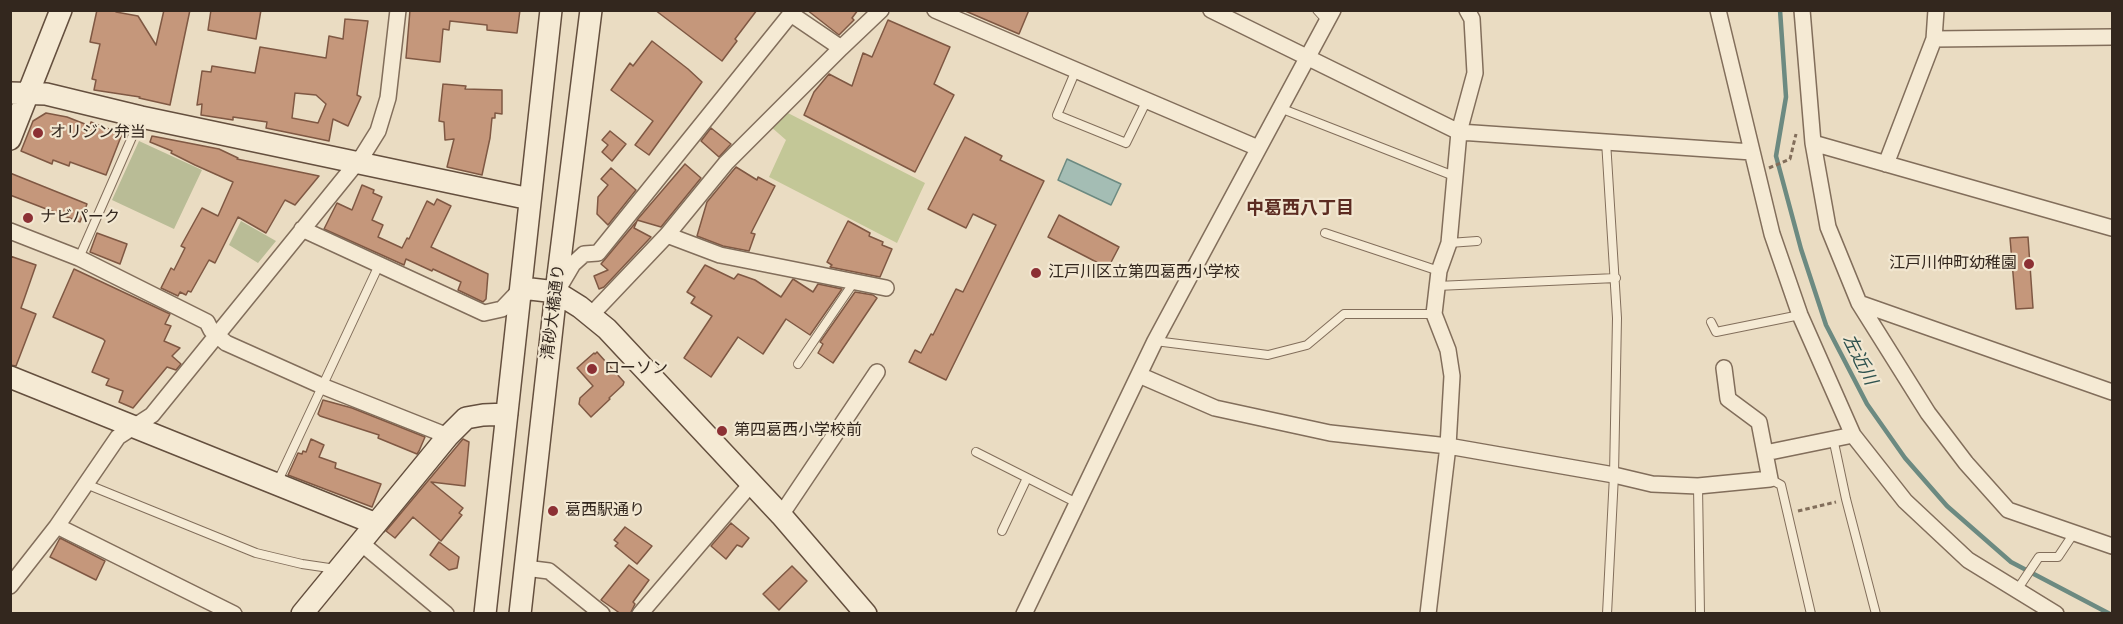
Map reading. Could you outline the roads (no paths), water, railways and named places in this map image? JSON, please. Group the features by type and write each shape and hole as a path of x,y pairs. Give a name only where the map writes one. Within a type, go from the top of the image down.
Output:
{"street":[{"path":"10,139 19,93 62,10"},
{"path":"10,586 57,526 118,437 152,415 356,163 378,130 388,98 399,10"},
{"path":"485,614 551,10"},
{"name":"清砂大橋通り","path":"520,614 556,292 591,10"},
{"path":"591,315 667,235 726,163 881,10"},
{"path":"935,10 1258,148"},
{"path":"1211,10 1459,132 1752,152"},
{"path":"1428,614 1448,446 1452,376 1448,350 1434,314 1438,279 1449,243 1459,132 1475,73 1472,19 1467,10"},
{"path":"1718,10 1772,234 1800,315 1853,435 1905,501 1968,560 2056,614"},
{"path":"1802,10 1814,143 1828,227 1859,303 1928,413 1966,463 2008,510 2112,546"},
{"path":"1886,164 1934,39 1936,10"},
{"path":"556,292 573,264 584,254 598,253 793,12 841,48"},
{"path":"1024,614 1155,341 1330,16"},
{"path":"1934,39 2112,37"},
{"path":"19,93 46,94 141,117 530,199"},
{"path":"1814,143 2112,228"},
{"path":"302,229 484,313 502,309 522,288"},
{"path":"10,231 79,258 207,322 217,337 226,343 322,386 448,436"},
{"path":"667,235 720,255 886,288"},
{"path":"522,288 556,292 591,315 607,329 781,516 866,614"},
{"path":"1859,303 2112,392"},
{"path":"1139,375 1215,408 1330,433 1448,446 1614,475 1652,484 1698,486 1770,479 1759,422 1728,399 1724,368"},
{"path":"781,516 877,372"},
{"path":"10,377 376,524"},
{"path":"302,614 448,436 466,418 507,414"},
{"path":"1765,453 1853,435"},
{"path":"640,614 751,484"},
{"path":"57,526 234,614"},
{"path":"361,543 446,614"},
{"path":"525,568 549,570 602,614"}],"lane":[{"path":"1317,10 1330,16"},
{"path":"1076,70 1057,115 1126,143 1147,100"},
{"path":"1280,108 1454,176"},
{"path":"79,258 141,117"},
{"path":"1606,141 1617,318 1614,475 1607,614"},
{"path":"1325,233 1438,279 1616,278"},
{"path":"1449,243 1478,241"},
{"path":"277,483 378,265"},
{"path":"798,364 854,282"},
{"path":"1155,341 1268,355 1307,345 1344,314 1434,314"},
{"path":"1711,322 1716,332 1800,315"},
{"path":"1833,438 1846,500 1876,614"},
{"path":"976,452 1077,503"},
{"path":"1002,531 1027,478"},
{"path":"1770,479 1781,485 1811,614"},
{"path":"86,484 256,553 302,564 338,569"},
{"path":"1698,486 1700,614"},
{"path":"2017,590 2039,557 2058,556 2073,533"}],"water":[{"path":"1067,159 1121,184 1111,205 1058,180"}],"waterway":[{"name":"左近川","path":"1780,10 1786,97 1776,156 1801,249 1826,325 1867,404 1905,458 1947,506 2011,562 2110,614"}],"place":[{"name":"オリジン弁当","path":"38,133"},
{"name":"ナビパーク","path":"28,218"},
{"name":"江戸川仲町幼稚園","path":"2029,264"},
{"name":"江戸川区立第四葛西小学校","path":"1036,273"},
{"name":"ローソン","path":"592,369"},
{"name":"第四葛西小学校前","path":"722,431"},
{"name":"葛西駅通り","path":"553,511"}],"district":[{"name":"中葛西八丁目","path":"1300,209"}]}
